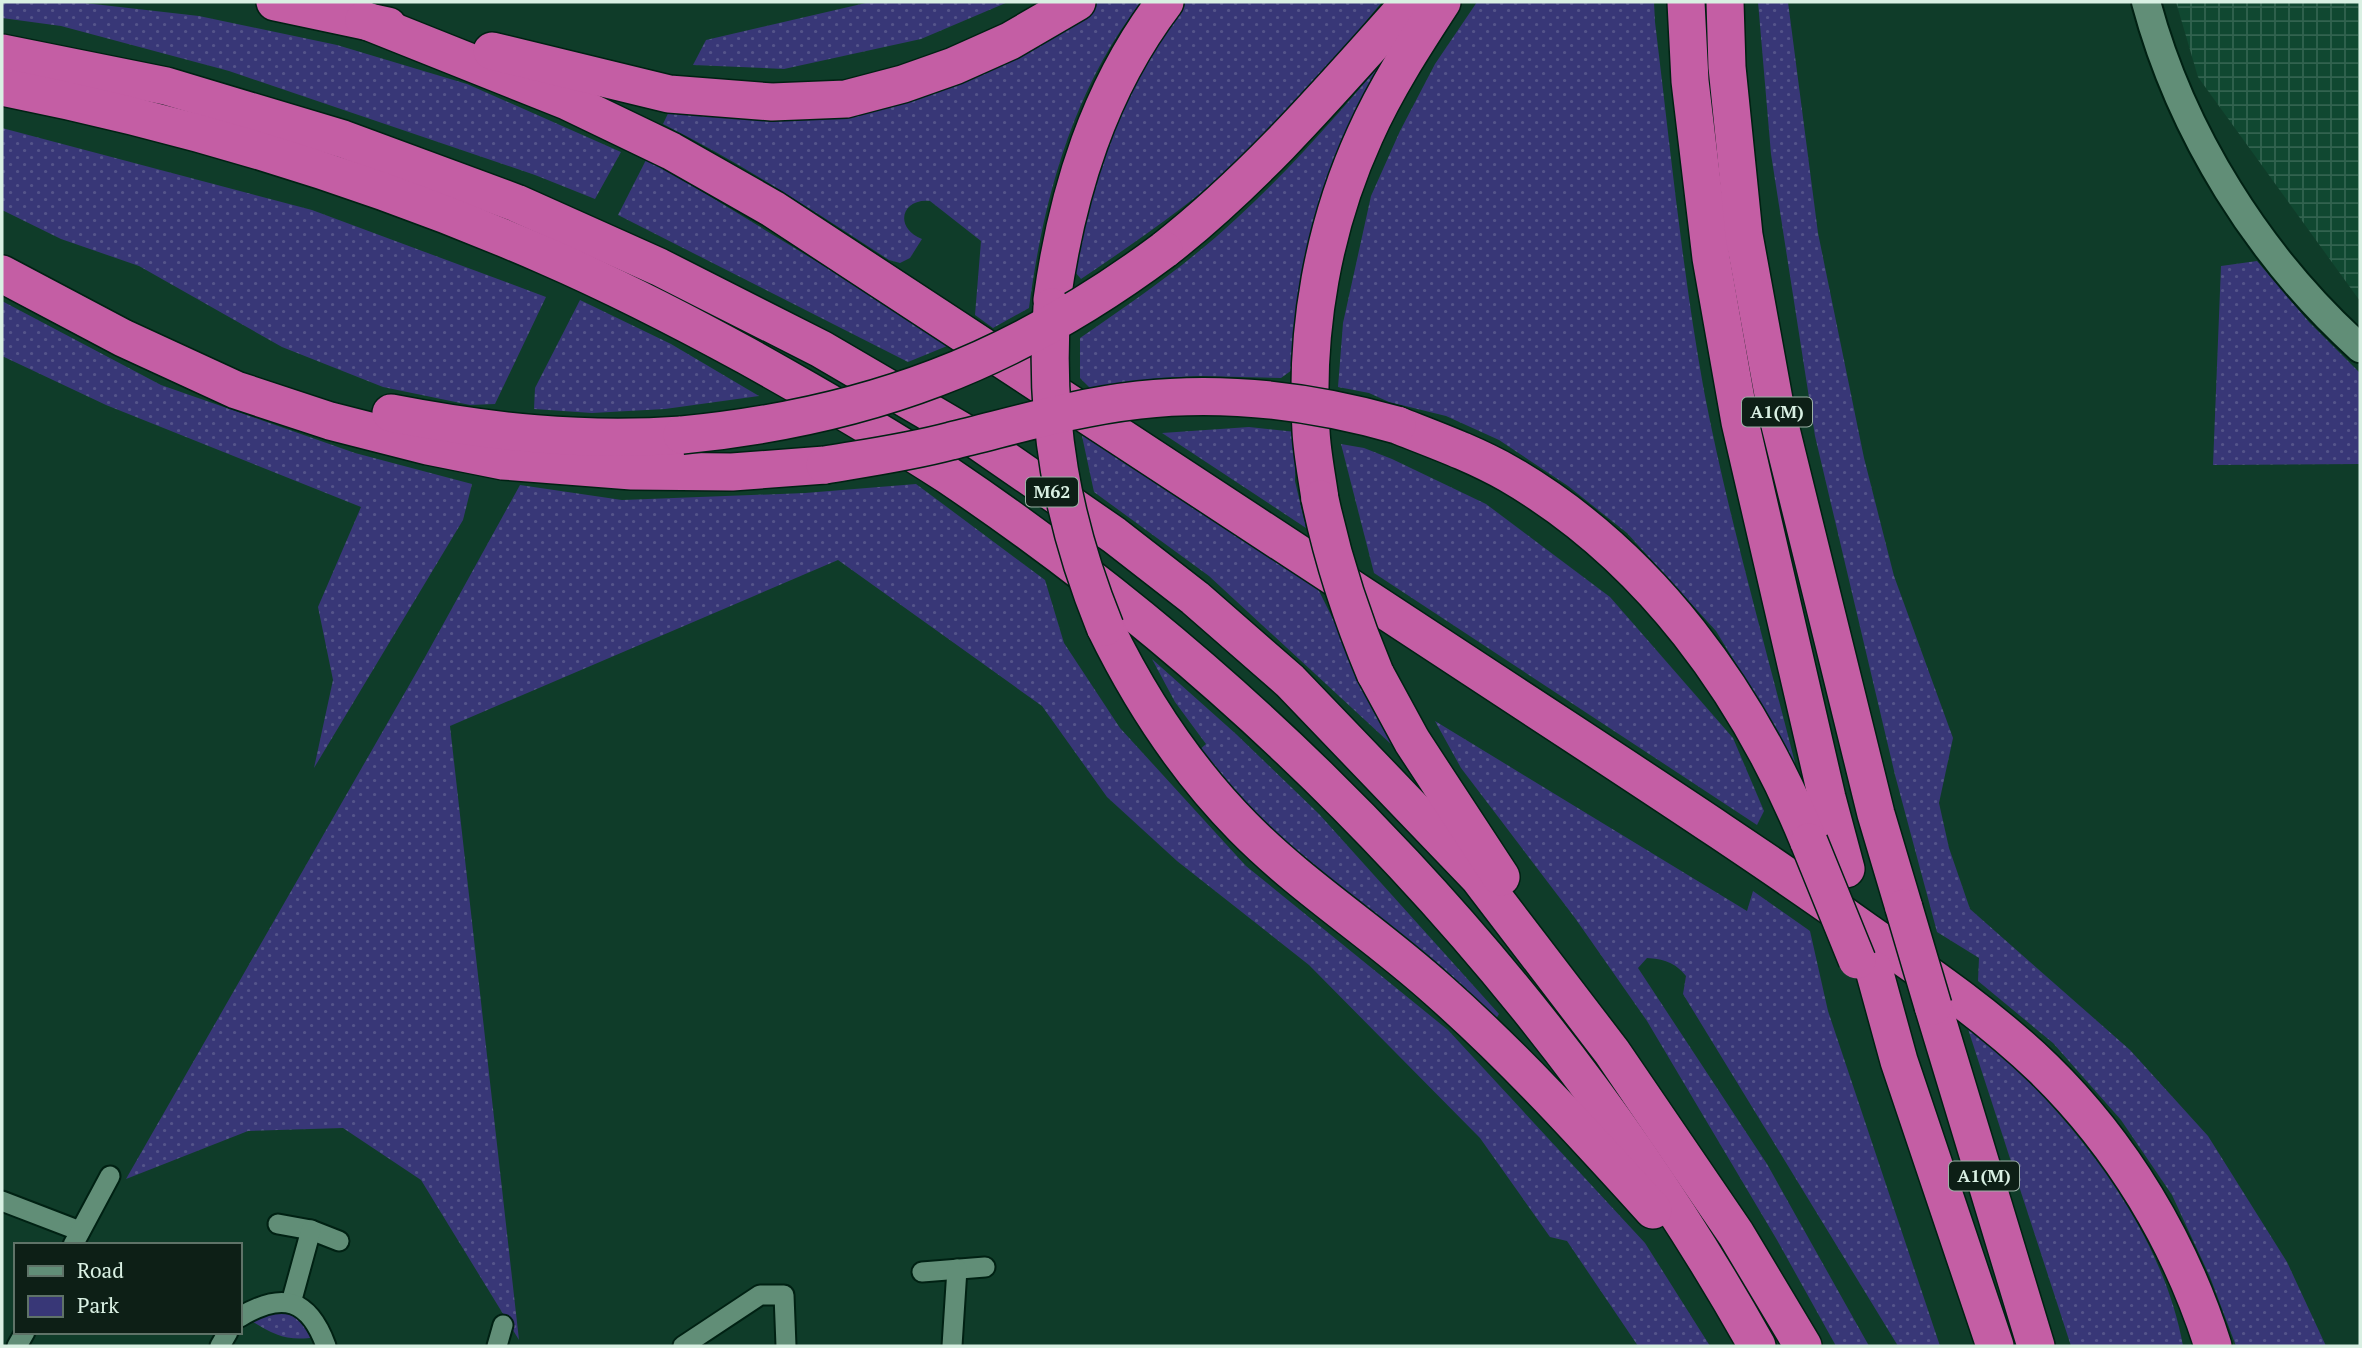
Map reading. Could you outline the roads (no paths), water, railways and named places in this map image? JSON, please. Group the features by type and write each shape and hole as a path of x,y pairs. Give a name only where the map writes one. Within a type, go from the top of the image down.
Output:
{"highway":[{"path":"275,2 364,20 669,94 772,102 846,99 903,84 1010,41 1077,2"},
{"path":"1165,2 1132,51 1093,130 1067,213 1052,300 1049,384 1057,467 1076,549 1105,627 1126,671 1151,713 1210,792 1280,861 1437,988 1486,1033 1588,1138 1653,1211 1754,1340"},
{"path":"285,388 386,412 499,431 580,438 725,431 811,416 896,394 1017,344 1129,276 1164,250 1221,203 1261,164 1410,2"},
{"path":"1442,2 1402,64 1364,136 1336,210 1320,279 1310,365 1311,433 1320,499 1344,593 1376,673 1412,741 1612,1052"},
{"name":"A1(M)","path":"1686,2 1690,80 1711,258 1740,422 1827,798 1846,869 1866,965 1995,1346"},
{"name":"A1(M)","path":"1725,2 1727,66 1744,235 1775,405 1876,814 2036,1346"},
{"path":"364,20 567,101 671,151 774,209 1760,856 1973,1006 2046,1071 2112,1147 2165,1232 2187,1277 2213,1346"},
{"name":"M62","path":"2,52 166,86 343,139 516,203 659,268 821,349 975,439 1114,534 1195,598 1290,681 1479,878 1612,1052 1736,1234 1803,1346"},
{"name":"M62","path":"2,88 135,116 273,154 401,198 539,253 634,296 809,390 923,460 1013,522 1128,608 1213,680 1300,759 1430,891 1537,1019 1601,1104 1678,1214 1754,1340"},
{"path":"2,260 171,344 355,414 435,436 588,467"},
{"path":"2,274 161,357 236,390 373,433 503,461 682,473 825,465 938,444 1085,408 1175,397 1213,396 1287,401 1324,406 1397,425 1454,447 1518,480 1559,506 1606,543 1650,585 1689,631 1723,681 1776,771 1866,965"}],"main road":[{"path":"2146,2 2180,98 2237,204 2289,274 2360,348"}],"street":[{"path":"2,1201 77,1238 110,1176"},
{"path":"278,1224 311,1230 339,1241"},
{"path":"291,1303 311,1230"},
{"path":"922,1272 985,1267"},
{"path":"952,1346 957,1269"},
{"path":"683,1346 760,1295 784,1295 786,1346"},
{"path":"242,1316 259,1307 291,1303 305,1309 314,1320 326,1346"},
{"path":"497,1346 503,1325"}]}
